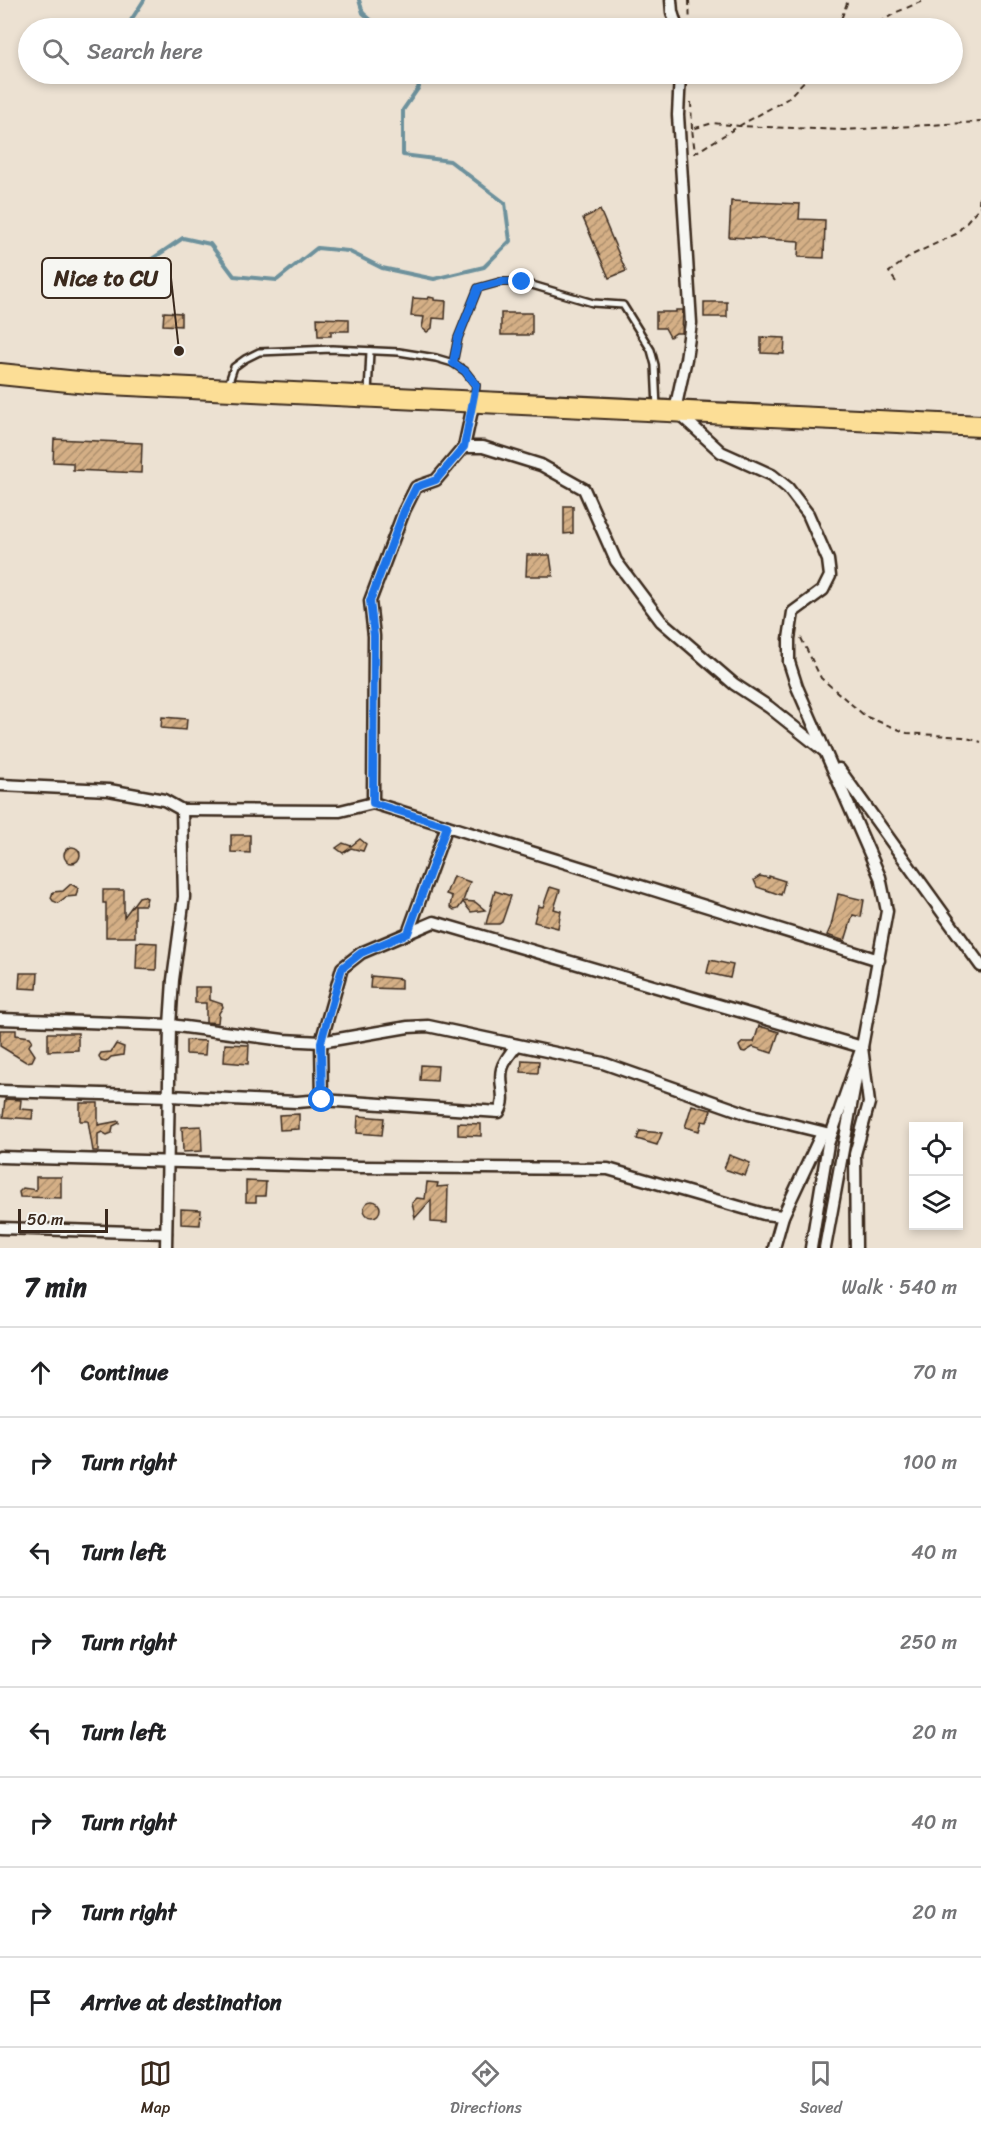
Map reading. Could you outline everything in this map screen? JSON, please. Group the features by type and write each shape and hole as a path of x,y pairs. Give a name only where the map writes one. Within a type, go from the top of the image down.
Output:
{"highway":[{"path":"0,374 88,383 981,426"}],"street":[{"path":"670,0 674,18"},
{"path":"680,84 678,138 691,323 686,359 666,410 721,452 772,475 788,488 808,514 828,560 830,576 824,590 793,612 789,639 789,663 797,687 880,877 887,911 825,1248"},
{"path":"373,803 374,636 370,601 404,511 416,487 436,480 464,447 474,401"},
{"path":"464,447 483,447 541,465 584,489 616,561 661,621 734,684 769,707 827,752 981,966"},
{"path":"0,785 109,790 164,800 182,810 340,811 373,803 880,955"},
{"path":"166,1248 170,1025 173,980 184,897 182,810"},
{"path":"408,933 447,826"},
{"path":"322,1100 321,1042 342,968 361,953 434,922 862,1047"},
{"path":"0,1019 170,1025 283,1040 321,1042 408,1027 428,1026 603,1063 748,1114 826,1133"},
{"path":"0,1091 297,1102 322,1100 499,1112 502,1108 503,1092 501,1069 518,1045"},
{"path":"774,1248 783,1216 826,1133 862,1047"},
{"path":"856,1248 855,1154 869,1103 862,1047"},
{"path":"811,1248 826,1133"},
{"path":"0,1157 360,1167 608,1169 764,1214 783,1216"},
{"path":"0,1228 166,1233"}],"lane":[{"path":"453,363 458,338 478,288 500,282 522,282 593,303 623,305 651,350 666,410"},
{"path":"226,389 234,367 259,352 332,349 399,352 453,363 465,371 476,385 474,401"},
{"path":"368,396 370,351"}],"path":[{"path":"689,0 690,18"},
{"path":"842,18 848,0"},
{"path":"887,18 926,0"},
{"path":"801,84 787,99 739,126 721,136 695,153 692,129 712,123 739,126 844,130 981,122"},
{"path":"896,282 889,272 912,255 956,234 980,204 981,182"},
{"path":"793,612 800,634 821,678 865,716 907,733 981,742"}],"building":[{"path":"731,201 800,204 799,219 825,220 824,258 798,257 799,241 729,237"},
{"path":"600,210 626,271 609,278 583,218"},
{"path":"429,297 446,301 445,319 433,318 432,328 427,332 422,328 424,317 411,316 413,298 428,299"},
{"path":"704,302 727,302 727,317 704,317"},
{"path":"676,310 683,310 682,333 676,333 670,337 665,328 656,328 656,312 676,312"},
{"path":"164,312 181,313 181,326 163,325"},
{"path":"501,313 532,313 532,335 501,335"},
{"path":"317,318 349,319 349,331 331,331 331,336 318,336"},
{"path":"761,337 785,338 784,354 761,353"},
{"path":"54,439 142,443 141,473 73,470 73,463 53,462"},
{"path":"564,506 573,506 573,533 564,534"},
{"path":"527,555 550,555 553,576 526,576"},
{"path":"162,717 187,719 186,730 161,728"},
{"path":"231,835 250,835 250,853 231,852"},
{"path":"360,839 366,844 363,851 351,848 343,853 336,848 343,843 351,846"},
{"path":"72,847 80,855 72,863 64,855"},
{"path":"453,876 470,882 463,901 475,902 485,910 471,912 463,902 458,909 454,910 450,907 452,896 446,894"},
{"path":"760,876 785,881 781,895 757,887 754,880"},
{"path":"71,884 78,888 76,896 66,897 58,903 53,901 51,898 53,892 63,891"},
{"path":"550,887 560,890 554,909 561,911 558,928 534,922 538,906 543,907"},
{"path":"103,890 124,890 124,917 139,897 147,898 145,905 135,905 135,937 106,937 106,903 103,903"},
{"path":"495,891 511,896 502,922 486,924"},
{"path":"838,894 864,900 861,917 853,915 845,941 827,935"},
{"path":"137,942 157,943 156,970 136,969"},
{"path":"710,960 733,965 730,978 707,973"},
{"path":"20,973 38,973 37,989 19,988"},
{"path":"371,976 401,979 401,989 370,988"},
{"path":"195,987 210,987 210,1000 222,1004 218,1023 206,1022 206,1003 195,1003"},
{"path":"759,1026 779,1032 772,1053 753,1047 745,1052 741,1051 739,1046 743,1042 754,1042"},
{"path":"0,1030 16,1030 16,1035 30,1037 32,1040 29,1046 35,1055 32,1061 26,1062 0,1046"},
{"path":"48,1033 78,1033 78,1050 48,1051"},
{"path":"186,1040 206,1041 205,1055 186,1054"},
{"path":"116,1044 124,1047 123,1055 111,1057 106,1062 101,1061 99,1056 101,1053 111,1052"},
{"path":"225,1044 249,1045 248,1064 224,1062"},
{"path":"522,1060 539,1061 538,1073 521,1072"},
{"path":"421,1065 438,1066 437,1081 420,1080"},
{"path":"5,1099 21,1100 20,1109 33,1110 32,1119 3,1117"},
{"path":"80,1103 98,1103 98,1125 119,1121 113,1126 112,1133 98,1134 98,1151 93,1151 88,1121 80,1121"},
{"path":"692,1105 711,1110 707,1122 702,1121 699,1131 685,1127"},
{"path":"299,1114 299,1129 280,1130 279,1115"},
{"path":"358,1116 384,1118 382,1135 357,1133"},
{"path":"458,1123 481,1124 481,1136 458,1135"},
{"path":"201,1126 202,1151 183,1152 182,1127"},
{"path":"640,1131 662,1133 657,1145 637,1139"},
{"path":"729,1155 750,1163 745,1176 724,1169"},
{"path":"36,1177 61,1177 61,1198 20,1197 19,1192 23,1188 36,1190"},
{"path":"246,1181 266,1182 265,1196 256,1196 256,1202 246,1202"},
{"path":"427,1182 438,1183 437,1187 448,1186 447,1223 431,1222 431,1200 415,1218 412,1203 417,1198 425,1199"},
{"path":"372,1201 378,1203 380,1209 378,1215 372,1217 366,1215 364,1209 366,1203"},
{"path":"181,1209 201,1210 200,1225 181,1224"}],"waterway":[{"path":"132,18 144,0"},
{"path":"359,0 363,13 369,18"},
{"path":"121,280 183,238 210,244 234,276 277,280 317,248 348,251 382,268 434,279 484,267 510,241 505,203 450,161 403,155 403,110 419,87 418,84"}],"place":[{"name":"Nice to CU","path":"179,351"}],"route":[{"path":"322,1100 321,1042 342,968 361,953 408,933 447,826 373,803 374,636 370,601 387,552 416,487 436,480 464,447 476,385 465,371 453,363 458,338 478,288 500,282 522,282"}]}
